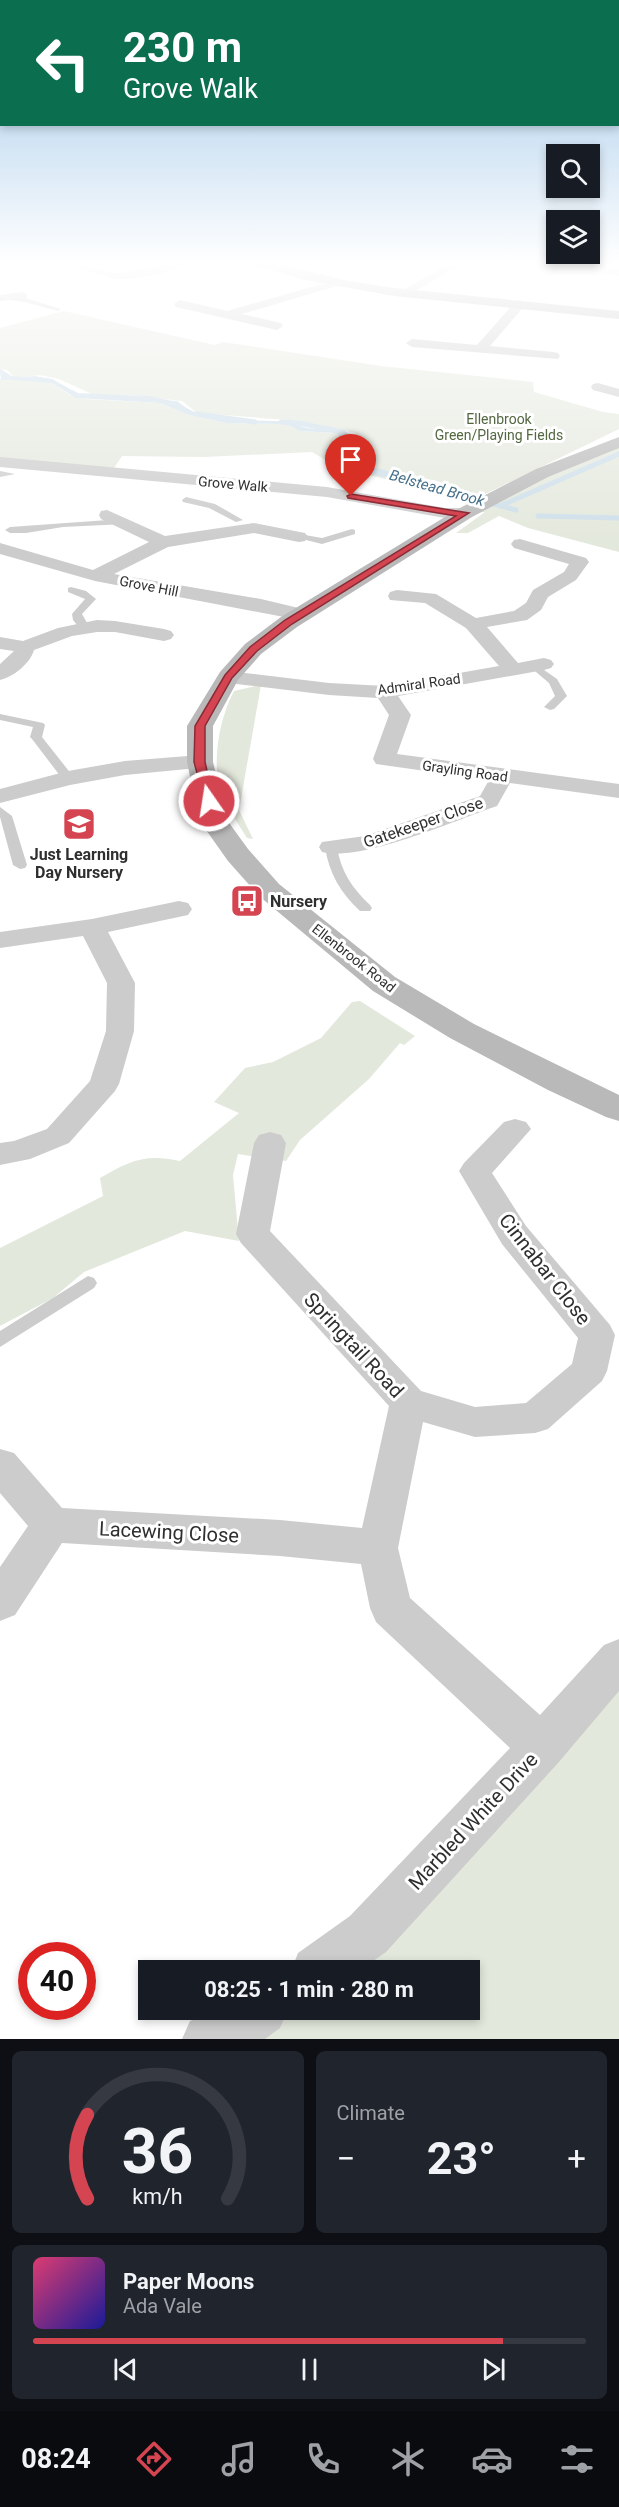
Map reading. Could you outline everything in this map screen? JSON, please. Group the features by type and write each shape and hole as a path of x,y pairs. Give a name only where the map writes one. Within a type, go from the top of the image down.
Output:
{"street":[{"path":"598,387 619,393"},
{"name":"Ellenbrook Road","path":"619,442 542,473 481,505 300,614 254,649 228,677 200,726 200,762 213,820 238,855 269,890 384,984 472,1036 560,1082 619,1109"},
{"name":"Grove Walk","path":"5,468 327,492 445,513 481,505"},
{"path":"115,519 163,542"},
{"path":"95,576 163,542 247,524 299,537"},
{"path":"473,624 520,616 534,606 540,594 570,576 580,562 520,544"},
{"name":"Grove Hill","path":"0,548 95,576 300,614"},
{"path":"397,596 429,598 473,624 513,670"},
{"path":"0,643 25,647 58,634 85,628 111,626 164,635"},
{"path":"0,674 22,657 25,647"},
{"name":"Admiral Road","path":"228,677 329,689 385,692 539,665"},
{"name":"Grayling Road","path":"385,692 400,715 384,759 502,777 619,791"},
{"path":"0,796 68,778 125,768 200,762"},
{"name":"Gatekeeper Close","path":"331,847 368,843 489,801 502,777"},
{"path":"0,940 92,927 179,909"},
{"path":"0,1154 19,1151 58,1136 104,1084 120,1031 121,983 92,927"},
{"name":"Cinnabar Close","path":"408,1402 475,1422 535,1418 589,1371 597,1335 514,1235 475,1171 515,1129"},
{"name":"Springtail Road","path":"270,1143 253,1234 408,1402 378,1548 391,1608 542,1747"},
{"path":"0,1465 52,1525 0,1602"},
{"name":"Lacewing Close","path":"52,1525 280,1538 378,1548"},
{"name":"Marbled White Drive","path":"331,1960 368,1934 542,1747 619,1659"},
{"path":"208,2039 231,2032 248,2020"}],"lane":[{"path":"0,474 5,468"},
{"path":"186,500 212,506 247,524"},
{"path":"10,530 23,531 68,524 104,525 115,519"},
{"path":"299,537 330,540 352,532"},
{"path":"71,590 83,593 91,599 77,614 78,620 85,628"},
{"path":"539,665 553,681 561,696 550,707"},
{"path":"0,717 39,725 36,737 68,778"},
{"path":"0,811 6,816 20,865"},
{"path":"331,847 333,866 341,883 365,908"},
{"path":"0,1340 88,1283"}],"green space":[{"name":"Ellenbrook Green/Playing Fields","path":"0,358 329,358 533,382 534,392 603,412 619,414 619,429 481,496 434,480 389,475 356,457 356,433 301,421 197,413 182,401 130,395 94,395 59,379 40,375 15,378 7,370 0,369"},
{"path":"0,379 40,379 48,381 70,395 86,399 160,403 189,415 226,423 280,424 291,426 299,431 336,433 339,436 324,451 342,465 437,488 461,498 456,501 410,485 339,468 312,452 204,457 122,456 114,468 0,460"},
{"path":"619,444 619,552 528,528 499,516 468,533 456,533 485,512 465,513"},
{"path":"261,685 239,810 253,839 247,838 223,797 219,785 217,757 220,729 234,691"},
{"path":"360,1001 415,1036 404,1045 400,1043 369,1079 300,1140 286,1161 238,1154 233,1175 239,1241 185,1231 84,1272 53,1298 0,1326 0,1248 103,1196 100,1178 120,1167 147,1158 180,1161 239,1113 214,1102 245,1068 273,1062 321,1038 352,1002"},
{"path":"619,1659 619,2039 208,2039 243,2020 480,2020 480,1960 327,1960"}],"water":[{"path":"0,371 10,378 35,376 52,379 81,395 177,401 203,415 217,418 290,422 307,428 342,431 352,436 337,451 342,458 352,464 378,472 429,481 474,496 467,500 437,488 379,476 331,462 324,451 339,436 336,433 299,431 291,426 280,424 226,423 189,415 160,403 76,398 48,381 40,379 1,380"}],"waterway":[{"name":"Belstead Brook","path":"0,371 11,378 52,381"},
{"name":"Belstead Brook","path":"72,392 77,395 148,398 168,402"},
{"name":"Belstead Brook","path":"197,414 255,422"},
{"name":"Belstead Brook","path":"281,422 299,423 343,432 340,449 347,463 389,474"},
{"path":"500,506 619,454"},
{"name":"Belstead Brook","path":"459,495 500,506"},
{"name":"Belstead Brook","path":"500,506 516,510"},
{"name":"Belstead Brook","path":"538,516 619,518"}],"place":[{"name":"Just Learning Day Nursery","path":"79,824"},
{"name":"Nursery","path":"247,901"}],"route":[{"path":"209,801 200,762 200,726 228,677 254,649 289,622 465,513 445,513 351,496"}]}
